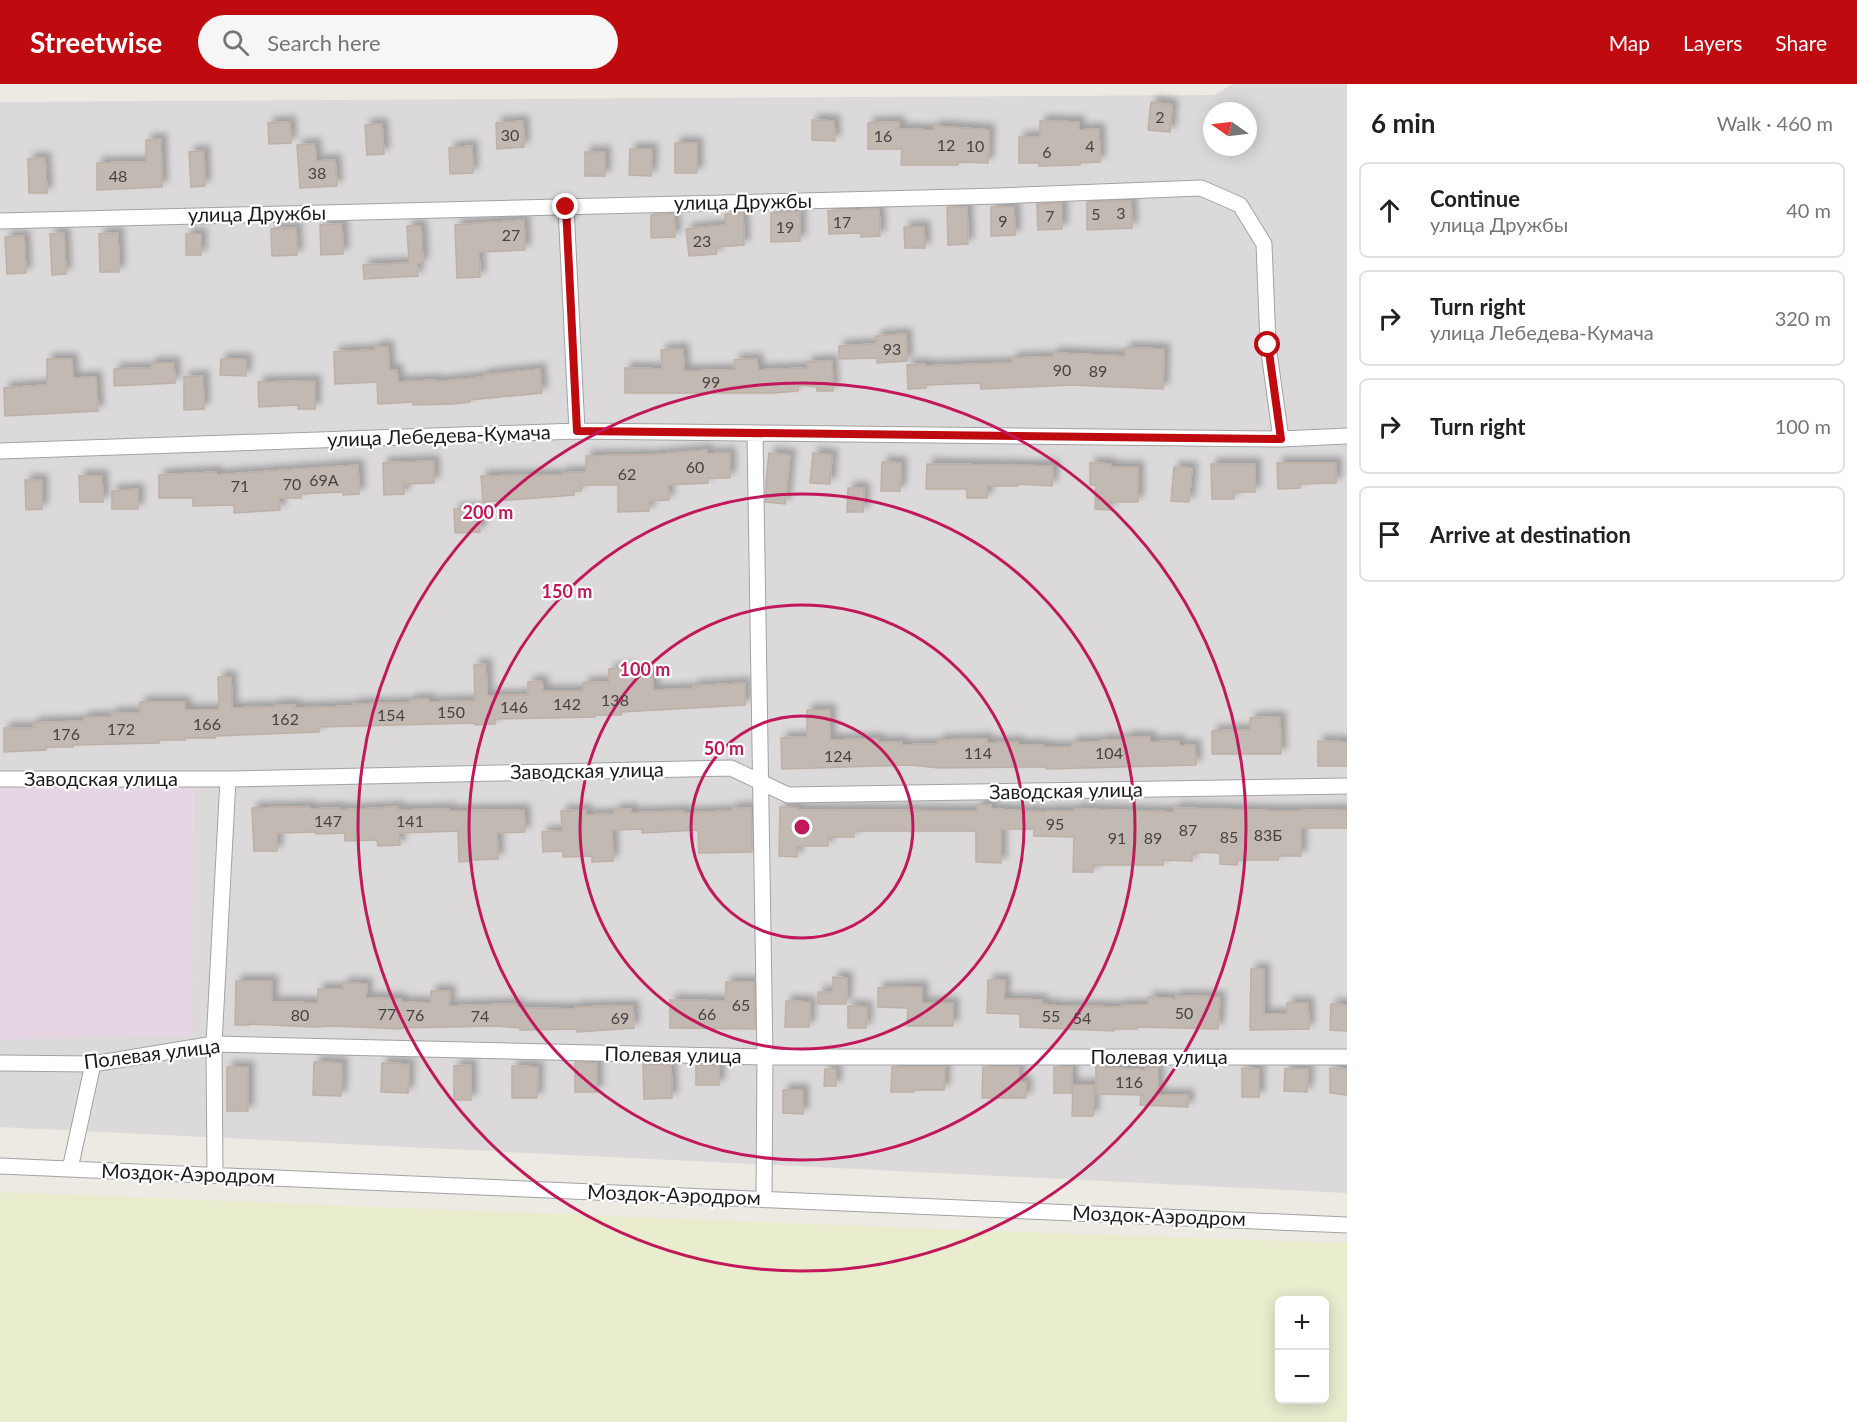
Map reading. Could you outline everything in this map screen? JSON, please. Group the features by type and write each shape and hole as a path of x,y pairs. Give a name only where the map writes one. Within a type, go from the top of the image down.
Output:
{"street":[{"name":"улица Дружбы","path":"0,221 999,196 1201,188 1240,205 1264,244 1268,345 1281,439"},
{"path":"566,207 577,431"},
{"name":"улица Лебедева-Кумача","path":"0,451 577,431 1281,439 1347,436"},
{"path":"755,433 765,1057 764,1199"},
{"name":"Заводская улица","path":"0,779 228,779 731,768 788,795 1347,786"},
{"path":"215,1175 214,1044 228,779"},
{"name":"Полевая улица","path":"0,1063 93,1064 214,1044 765,1057 1347,1057"},
{"path":"70,1169 93,1064"},
{"name":"Моздок-Аэродром","path":"0,1166 1347,1225"}],"shaded area":[{"path":"1233,84 1347,84 1347,1193 0,1127 0,102 1214,95"},
{"path":"0,787 195,788 193,1037 0,1039"}],"green space":[{"path":"0,1192 1347,1243 1347,1422 0,1422"}],"building":[{"path":"1151,102 1172,105 1170,132 1148,130"},
{"path":"812,120 834,121 835,141 812,140"},
{"path":"523,121 524,147 497,149 496,123"},
{"path":"1040,121 1079,122 1079,130 1099,129 1100,162 1039,166 1039,163 1019,163 1019,137 1040,137"},
{"path":"290,122 291,143 269,144 268,123"},
{"path":"899,122 899,129 934,130 934,126 989,130 988,163 901,165 902,149 868,149 868,123"},
{"path":"382,124 384,154 367,155 365,125"},
{"path":"161,139 162,187 97,190 97,163 146,162 146,140"},
{"path":"675,143 697,143 697,173 675,173"},
{"path":"315,144 316,161 335,160 337,186 300,188 297,145"},
{"path":"472,146 473,173 450,174 449,148"},
{"path":"630,149 652,149 651,176 629,175"},
{"path":"204,151 205,186 191,187 189,152"},
{"path":"585,152 605,152 605,176 585,176"},
{"path":"45,158 47,193 29,193 28,159"},
{"path":"1131,201 1132,228 1087,230 1087,202"},
{"path":"1062,203 1062,229 1038,230 1037,204"},
{"path":"947,207 967,207 968,244 948,245"},
{"path":"991,207 1014,207 1015,235 991,236"},
{"path":"879,209 880,236 861,237 861,233 829,234 828,211"},
{"path":"800,212 800,241 771,242 771,213"},
{"path":"743,213 744,245 716,247 717,254 689,256 686,229 726,225 725,214"},
{"path":"674,214 675,237 651,238 651,215"},
{"path":"524,220 525,250 479,252 480,277 457,278 455,225"},
{"path":"342,224 343,254 321,255 320,225"},
{"path":"407,226 421,226 423,263 417,263 418,276 364,279 363,265 409,263"},
{"path":"904,227 924,227 925,248 905,248"},
{"path":"296,228 297,255 272,256 271,229"},
{"path":"64,233 66,274 52,275 50,234"},
{"path":"118,233 119,272 100,272 99,234"},
{"path":"186,234 201,234 201,255 186,255"},
{"path":"24,236 26,273 7,274 5,237"},
{"path":"906,334 907,361 877,363 877,358 839,359 839,346 876,344 876,336"},
{"path":"375,347 388,347 389,370 397,370 398,382 436,380 436,382 540,369 542,393 469,400 470,402 451,404 413,405 413,402 378,404 377,382 335,384 334,352 375,350"},
{"path":"1125,348 1164,349 1163,389 1071,385 981,389 980,383 926,385 926,388 908,389 907,365 1012,363 1012,358 1053,357 1053,353 1125,356"},
{"path":"683,349 684,371 735,370 734,360 757,359 758,370 808,368 807,362 832,361 833,391 817,391 817,387 799,385 798,391 773,393 625,393 625,368 662,369 661,350"},
{"path":"47,359 72,359 73,378 96,377 98,411 5,416 4,388 47,385"},
{"path":"221,359 246,359 246,376 220,375"},
{"path":"151,363 174,363 175,383 114,386 114,369 151,368"},
{"path":"203,376 204,409 184,410 184,377"},
{"path":"315,381 315,409 298,409 298,405 259,407 258,382"},
{"path":"707,450 707,454 730,453 730,478 708,478 708,483 668,485 669,500 649,501 649,511 618,512 618,485 581,485 581,491 574,491 574,495 483,502 481,476 562,475 562,473 586,472 586,456 651,455"},
{"path":"769,453 790,455 785,504 766,502"},
{"path":"813,453 832,455 830,484 810,483"},
{"path":"434,461 434,483 404,484 404,494 384,495 383,463"},
{"path":"882,462 901,463 900,491 881,491"},
{"path":"1090,463 1111,464 1111,467 1138,467 1138,502 1110,502 1110,510 1095,509 1096,485 1090,485"},
{"path":"1277,463 1336,463 1336,483 1300,484 1300,488 1278,489"},
{"path":"927,464 1053,466 1052,486 1018,484 1018,486 987,486 987,498 967,498 967,489 926,489"},
{"path":"1211,464 1255,464 1255,492 1234,492 1234,499 1212,499"},
{"path":"358,465 359,494 343,495 343,492 301,494 301,498 279,498 280,510 234,513 234,505 193,506 193,498 159,498 159,475 216,472 216,475"},
{"path":"1174,467 1192,468 1189,502 1171,501"},
{"path":"79,476 102,476 103,502 80,502"},
{"path":"25,480 42,480 42,509 26,510"},
{"path":"848,488 864,488 863,512 847,512"},
{"path":"138,489 138,509 112,509 112,491"},
{"path":"454,509 480,509 480,532 455,533"},
{"path":"486,664 487,696 528,695 528,682 542,681 543,691 584,691 583,683 609,682 609,669 630,668 631,674 652,673 653,690 693,689 693,686 745,683 745,705 621,712 621,715 595,715 595,717 495,719 495,724 319,727 319,732 185,738 185,740 159,740 159,743 73,745 73,747 46,747 46,750 4,752 4,728 33,728 33,723 84,721 84,717 112,717 112,713 140,713 140,702 185,702 185,710 219,710 218,677 231,677 232,708 274,707 274,705 295,705 295,708 353,706 353,704 410,703 410,700 428,699 428,702 475,701 474,665"},
{"path":"807,710 830,710 830,740 878,739 878,742 902,742 902,745 938,744 938,740 987,739 987,743 1018,742 1018,745 1072,747 1072,742 1101,742 1101,740 1126,740 1126,737 1150,737 1150,742 1179,741 1179,746 1195,745 1196,765 1046,769 1046,767 939,768 911,765 782,769 781,738 807,737"},
{"path":"1280,717 1281,754 1212,754 1212,731 1250,730 1250,718"},
{"path":"1318,741 1347,742 1347,766 1318,766"},
{"path":"977,805 991,805 991,809 1046,812 1075,811 1075,809 1174,812 1174,808 1347,810 1347,828 1301,828 1301,856 1279,856 1278,860 1237,860 1237,865 1220,864 1220,853 1192,852 1192,861 1163,860 1163,865 1093,865 1093,872 1073,872 1074,837 1034,836 1034,829 1001,829 1001,863 976,862 976,831 854,831 854,837 828,837 828,846 797,846 797,857 779,856 780,807 798,808 798,810 977,811"},
{"path":"310,807 310,809 340,808 340,810 398,807 399,810 524,810 525,832 497,833 498,859 459,862 458,831 399,833 400,845 378,846 377,840 345,841 345,833 277,833 277,851 254,851 252,808"},
{"path":"732,808 751,808 752,852 699,853 698,830 642,833 642,829 612,830 613,861 592,862 592,856 563,857 563,851 543,852 542,832 562,831 561,811 586,810 586,815 614,814 614,810 631,809 631,813 684,811 684,813 732,811"},
{"path":"1251,969 1264,969 1264,1014 1287,1014 1287,1003 1308,1003 1309,1029 1250,1030"},
{"path":"833,977 847,978 846,1004 818,1004 818,992 833,992"},
{"path":"988,980 1005,980 1004,999 1042,1000 1042,1004 1058,1006 1121,1007 1121,1005 1148,1005 1148,997 1176,999 1176,996 1220,997 1218,1029 1137,1027 1137,1029 1114,1029 1114,1031 1020,1027 1020,1014 987,1013"},
{"path":"236,981 272,981 272,1002 318,1003 318,989 343,989 343,983 367,984 366,998 401,999 401,1002 431,1003 431,991 450,991 449,1006 517,1004 517,1008 577,1009 576,1007 633,1006 634,1028 577,1032 577,1029 520,1030 520,1028 496,1026 400,1029 235,1025"},
{"path":"726,982 754,982 755,1029 670,1028 670,1000 725,1001"},
{"path":"922,987 922,1003 953,1003 953,1026 907,1026 908,1008 878,1007 878,988"},
{"path":"786,1001 810,1002 809,1027 785,1027"},
{"path":"1331,1004 1347,1005 1347,1031 1330,1030"},
{"path":"848,1006 867,1007 866,1028 848,1028"},
{"path":"314,1062 342,1063 341,1096 313,1095"},
{"path":"575,1062 597,1063 597,1092 575,1092"},
{"path":"382,1063 409,1064 408,1093 381,1092"},
{"path":"643,1064 671,1065 672,1098 644,1099"},
{"path":"471,1065 471,1100 454,1100 454,1066"},
{"path":"696,1065 719,1066 719,1085 696,1085"},
{"path":"512,1066 538,1067 537,1098 512,1098"},
{"path":"227,1067 248,1067 248,1111 227,1111"},
{"path":"892,1067 945,1067 944,1090 891,1092"},
{"path":"983,1067 1019,1067 1019,1082 1026,1082 1026,1098 982,1098"},
{"path":"1054,1067 1072,1067 1072,1093 1054,1093"},
{"path":"1096,1067 1145,1070 1145,1067 1158,1067 1158,1095 1188,1095 1188,1107 1140,1105 1141,1095 1144,1095 1096,1094"},
{"path":"1242,1068 1259,1069 1259,1097 1242,1097"},
{"path":"1330,1068 1347,1069 1347,1095 1330,1093"},
{"path":"825,1069 836,1069 836,1086 824,1086"},
{"path":"1285,1069 1308,1069 1307,1092 1284,1091"},
{"path":"1073,1085 1094,1085 1093,1116 1072,1116"},
{"path":"783,1090 803,1090 803,1114 783,1113"}],"route":[{"path":"566,207 577,431 1281,439 1268,345"}]}
